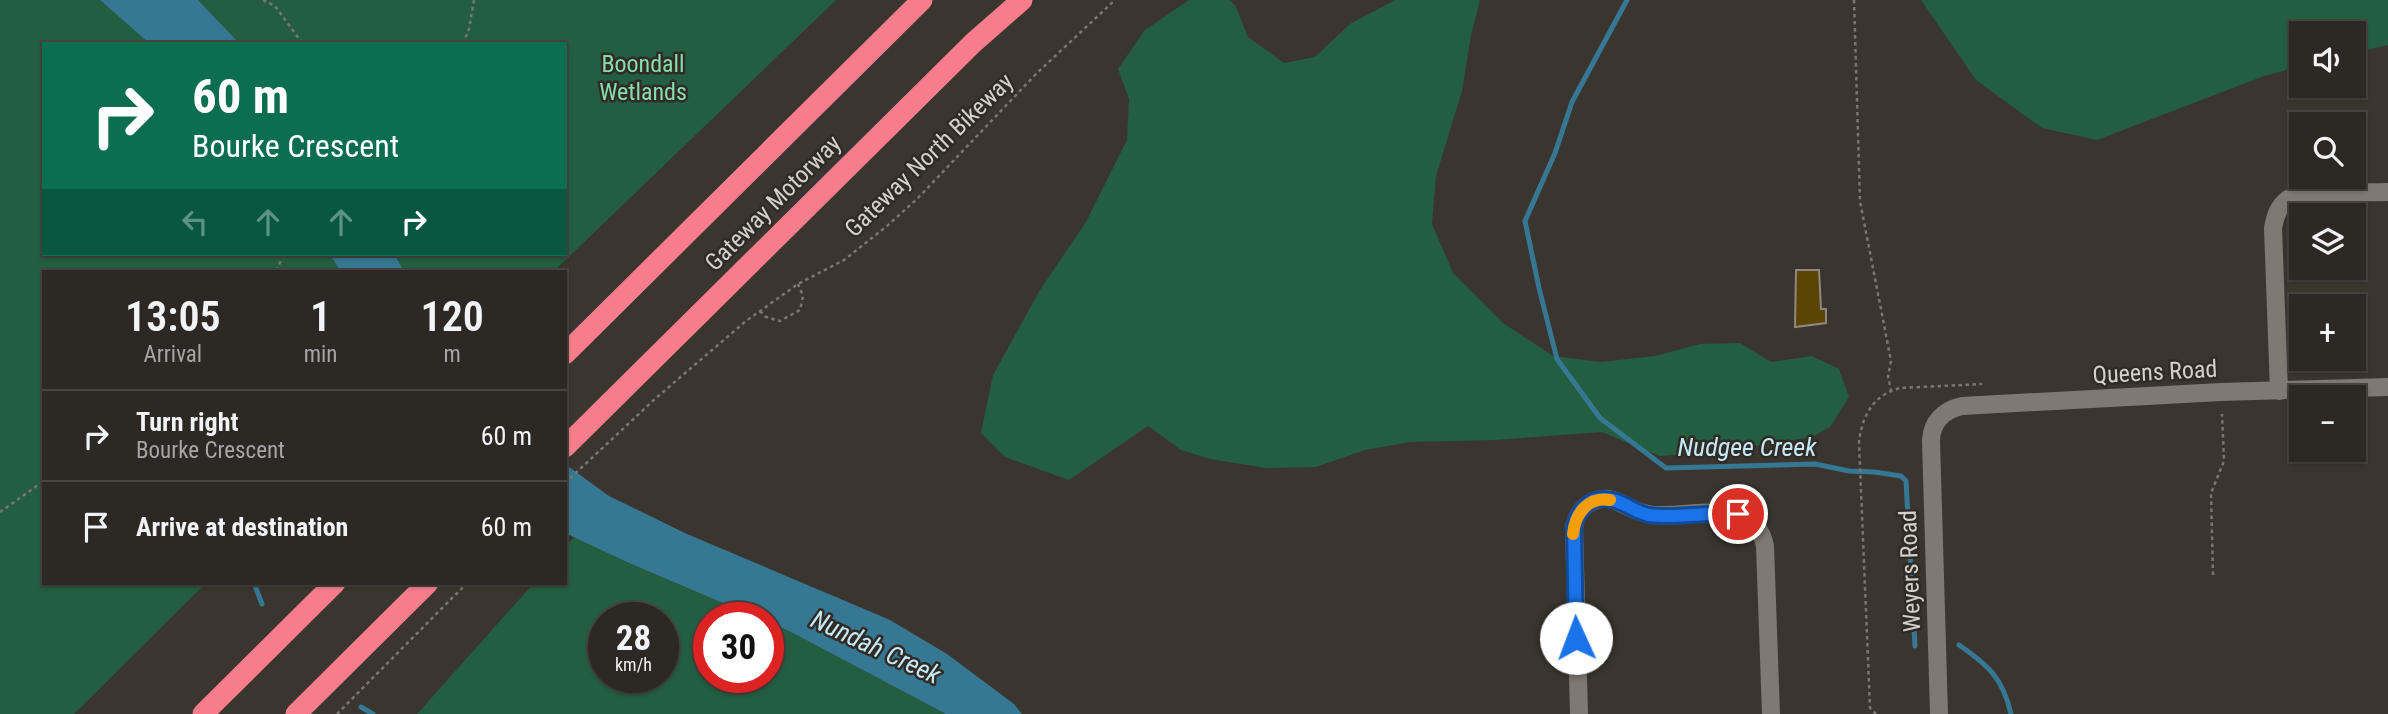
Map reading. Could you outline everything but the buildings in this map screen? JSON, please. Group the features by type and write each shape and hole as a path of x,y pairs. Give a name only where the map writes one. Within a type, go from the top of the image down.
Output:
{"highway":[{"name":"Gateway Motorway","path":"567,352 922,0"},
{"name":"Gateway Motorway","path":"570,442 973,43 1022,0"},
{"path":"203,714 333,585"},
{"path":"296,714 426,585"}],"street":[{"path":"2279,391 2273,228 2277,212 2286,201 2301,195 2388,192"},
{"name":"Queens Road","path":"1934,426 1944,414 1962,406 2388,387"},
{"name":"Weyers Road","path":"1934,426 1931,440 1939,714"},
{"path":"1579,714 1574,528 1583,508 1603,499 1617,501 1639,513 1653,515 1738,514 1759,528 1765,547 1771,714"}],"path":[{"path":"263,0 275,6 302,42"},
{"path":"464,42 474,0"},
{"name":"Gateway North Bikeway","path":"567,481 760,310 798,284 844,260 887,226 917,199 1037,73 1115,0"},
{"path":"1854,0 1860,201 1891,361 1888,377 1891,390"},
{"path":"760,310 766,317 780,321 800,310 803,296 798,284"},
{"path":"1876,714 1870,708 1859,442 1864,419 1877,399 1891,390 1982,384"},
{"path":"2213,575 2211,493 2224,461 2222,414"},
{"path":"0,512 42,482"},
{"path":"337,714 465,585"}],"green space":[{"path":"0,0 100,0 148,42 42,42 42,256 330,256 340,270 42,270 42,585 204,585 74,714 0,714"},
{"name":"Boondall Wetlands","path":"198,0 836,0 555,270 403,270 395,256 567,256 567,42 238,42"},
{"path":"1189,0 1229,0 1235,5 1248,37 1284,63 1315,57 1350,24 1395,0 1480,0 1462,91 1436,176 1432,224 1453,273 1503,323 1553,356 1601,362 1655,356 1700,344 1740,343 1771,362 1812,356 1839,369 1849,397 1830,427 1812,437 1714,452 1659,456 1602,432 1494,440 1410,442 1365,450 1316,467 1266,468 1210,459 1181,450 1148,426 1069,480 1005,457 981,433 993,375 1040,290 1086,222 1127,140 1129,99 1118,69 1145,30"},
{"path":"1921,0 2388,0 2388,45 2366,50 2366,21 2289,21 2289,69 2264,76 2097,140 2042,128 1976,80"},
{"path":"574,537 720,602 693,602 693,693 784,693 784,629 946,714 417,714 532,585 567,585 567,545"}],"water":[{"path":"100,0 198,0 238,42 148,42"},
{"path":"330,256 395,256 403,270 340,270"},
{"name":"Nundah Creek","path":"567,465 609,496 687,534 890,620 947,654 1014,704 1022,714 946,714 784,629 784,602 720,602 567,534"}],"waterway":[{"name":"Nudgee Creek","path":"1627,0 1572,102 1555,153 1525,221 1557,359 1600,418 1666,468 1815,464 1849,471 1901,476 1906,481 1915,646"},
{"path":"255,585 262,604"},
{"name":"Nudgee Creek","path":"1959,645 1993,674 2004,691 2011,714"},
{"path":"361,707 373,714"}],"slow traffic":[{"path":"1573,534 1575,521 1583,508 1596,500 1610,500"}],"route":[{"path":"1576,638 1573,537 1575,521 1589,503 1603,499 1617,501 1639,513 1653,515 1738,514"}]}
